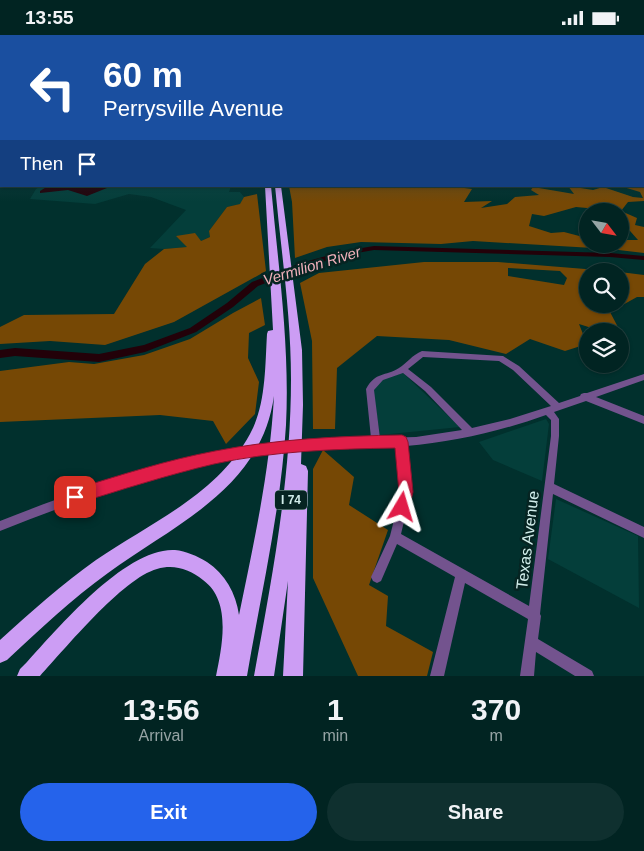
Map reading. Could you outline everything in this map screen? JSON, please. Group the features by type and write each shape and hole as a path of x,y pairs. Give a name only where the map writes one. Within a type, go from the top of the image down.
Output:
{"highway":[{"path":"0,653 57,601 101,567 197,503 223,482 244,458 256,437 265,413 275,329 277,290 268,187"},
{"name":"I 74","path":"264,676 281,575 293,479 297,404 295,323 278,187"},
{"path":"293,676 304,405 299,337 295,323"},
{"name":"I 74","path":"237,676 271,494 277,446 281,371 275,329"},
{"path":"28,676 112,587 131,572 151,563 167,559 186,560 201,566 215,579 226,596 231,616 232,645 226,676"}],"street":[{"path":"376,442 370,389 375,380 403,369 417,356 422,354 500,358 516,367 552,409"},
{"path":"403,369 428,389 470,433"},
{"path":"0,527 58,502 143,475 215,457 320,443 402,442 470,433 510,424 584,396 644,377"},
{"path":"584,396 644,420"},
{"name":"Texas Avenue","path":"527,676 550,487 555,419 552,409"},
{"path":"377,577 395,537 406,492 402,442"},
{"path":"550,487 644,533"},
{"path":"395,537 535,616"},
{"path":"437,676 461,575"},
{"path":"531,642 587,676"}],"shaded area":[{"path":"39,187 231,187 229,192 240,192 244,197 241,204 227,207 209,231 210,237 201,241 176,236 188,247 164,249 150,248 186,210 151,197 129,194 95,204 30,199"},
{"path":"46,187 107,188 87,196 68,190 40,193"},
{"path":"289,187 457,187 472,189 464,202 492,201 481,208 507,204 515,197 539,195 531,190 533,187 574,194 569,187 593,190 603,187 633,197 643,198 640,192 623,187 644,187 644,201 579,203 579,207 544,216 532,214 529,226 551,233 564,232 579,236 579,247 473,241 441,244 361,242 327,247 295,258 292,202"},
{"path":"257,194 266,271 174,322 105,345 50,341 0,344 0,327 24,315 114,314 145,264 164,249 187,247 176,236 195,233 201,241 210,237 209,231 227,207 240,204 244,197"},
{"path":"629,214 637,218 635,225 644,227 644,253 629,251 629,240 638,240 629,230"},
{"path":"424,262 498,262 579,269 579,313 611,313 616,323 579,323 579,347 565,351 530,339 506,354 449,340 377,336 337,368 335,429 313,429 312,341 300,283 319,273","holes":["508,268 560,271 567,278 564,285 508,276"]},
{"path":"629,273 644,275 644,297 637,297 629,301"},
{"path":"261,298 265,325 249,333 248,358 259,382 255,414 226,444 213,421 160,415 0,422 0,371 69,362 94,364 144,355 190,339"},
{"path":"403,373 460,427 380,435 373,391 380,380"},
{"path":"546,419 549,424 542,481 493,460 479,442"},
{"path":"323,450 354,477 349,505 388,530 369,585 388,596 386,626 433,652 427,676 358,676 313,578 313,469"},
{"path":"556,499 638,536 639,608 548,559"}],"waterway":[{"name":"Vermilion River","path":"0,354 15,352 99,358 145,348 193,330 230,305 255,284 304,265 344,253 374,248 610,255 644,258"}],"route":[{"path":"75,497 143,475 215,457 320,443 402,442 406,492 402,507"}]}
